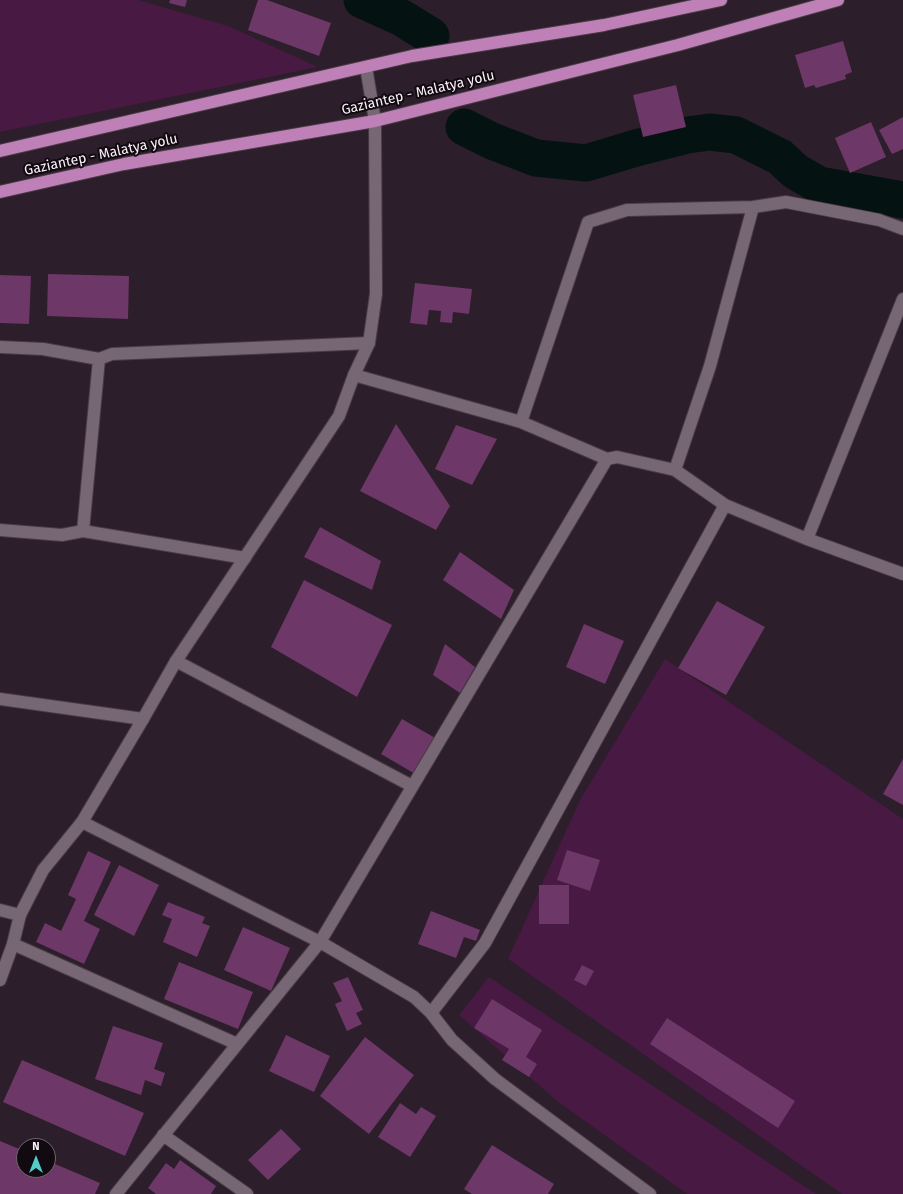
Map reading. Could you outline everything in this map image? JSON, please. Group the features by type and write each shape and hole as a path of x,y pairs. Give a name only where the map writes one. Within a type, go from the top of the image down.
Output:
{"highway":[{"name":"Gaziantep - Malatya yolu","path":"0,151 412,56 604,25 721,0"},
{"name":"Gaziantep - Malatya yolu","path":"0,192 124,164 375,121 678,45 838,0"}],"street":[{"path":"0,980 13,944 20,915 43,870 82,822 176,661 339,416 354,375 369,343 376,294 375,121 366,67"},
{"path":"521,422 588,222 627,210 753,207 786,202 879,220 903,229"},
{"path":"675,470 710,366 753,207"},
{"path":"806,539 903,299"},
{"path":"0,347 43,349 99,359 112,354 369,343"},
{"path":"83,531 99,359"},
{"path":"354,375 521,422 607,458 617,457 675,470 726,505 806,539 903,574"},
{"path":"116,1194 320,942 607,458"},
{"path":"431,1013 485,943 726,505"},
{"path":"0,530 62,535 83,531 245,558"},
{"path":"176,661 412,786"},
{"path":"0,699 143,719"},
{"path":"82,822 320,942 414,997 431,1013 452,1040 495,1079 650,1194"},
{"path":"0,910 20,915"},
{"path":"13,944 237,1044"},
{"path":"163,1135 247,1194"}],"shaded area":[{"path":"0,0 138,0 228,26 318,67 0,132"},
{"path":"665,659 903,819 903,1194 842,1194 508,959 580,800"},
{"path":"489,977 816,1194 687,1194 557,1101 459,1015"}],"building":[{"path":"170,0 187,0 185,7 169,3"},
{"path":"258,0 267,0 331,23 319,56 248,30"},
{"path":"843,41 852,72 845,75 846,79 816,88 814,85 805,88 795,55"},
{"path":"676,85 686,127 643,137 633,95"},
{"path":"903,117 903,149 892,154 879,130"},
{"path":"871,122 886,157 850,173 835,138"},
{"path":"48,274 129,276 128,319 47,316"},
{"path":"0,275 31,276 29,324 0,323"},
{"path":"415,283 472,289 469,314 453,312 452,323 440,322 441,311 429,310 427,325 410,323"},
{"path":"396,424 450,506 436,530 360,491"},
{"path":"456,425 497,439 472,485 435,469"},
{"path":"320,527 381,561 372,590 304,557"},
{"path":"460,552 514,590 501,619 443,580"},
{"path":"304,580 392,625 357,697 271,647"},
{"path":"717,601 765,627 726,695 678,668"},
{"path":"584,624 624,641 605,684 566,667"},
{"path":"445,644 475,667 460,693 433,675"},
{"path":"402,719 437,739 417,775 381,754"},
{"path":"903,759 903,805 883,794"},
{"path":"567,850 600,860 590,891 557,880"},
{"path":"88,851 111,862 84,921 100,929 84,964 36,942 45,923 61,931 76,899 68,895"},
{"path":"119,865 159,885 134,936 94,915"},
{"path":"539,885 569,885 569,924 539,924"},
{"path":"168,902 205,917 202,923 210,926 197,957 163,942 172,919 162,915"},
{"path":"431,911 480,930 476,941 464,937 456,958 418,944"},
{"path":"243,927 290,948 271,991 224,970"},
{"path":"179,962 253,992 238,1029 164,999"},
{"path":"582,965 594,971 586,986 574,980"},
{"path":"348,977 363,1010 356,1013 362,1024 347,1031 335,1004 342,1001 333,983"},
{"path":"492,999 542,1030 526,1057 537,1064 529,1077 502,1060 509,1049 474,1028"},
{"path":"667,1018 795,1101 778,1128 650,1044"},
{"path":"113,1026 163,1043 154,1069 165,1073 161,1086 145,1080 141,1095 95,1079"},
{"path":"286,1035 330,1056 314,1092 269,1071"},
{"path":"365,1037 414,1075 369,1134 320,1096"},
{"path":"22,1060 144,1113 125,1156 3,1102"},
{"path":"400,1103 416,1114 421,1107 436,1116 410,1157 378,1137"},
{"path":"281,1129 301,1149 268,1180 248,1160"},
{"path":"0,1141 16,1148 16,1178 56,1178 56,1164 100,1183 95,1194 0,1194"},
{"path":"492,1145 554,1184 548,1194 472,1194 464,1189"},
{"path":"180,1160 216,1186 211,1194 156,1194 148,1188 166,1163 174,1169"}],"waterway":[{"path":"362,0 402,18 431,36"},
{"path":"464,127 492,141 536,158 586,163 687,135 710,132 736,135 780,157 795,171 819,185 903,200"}]}
